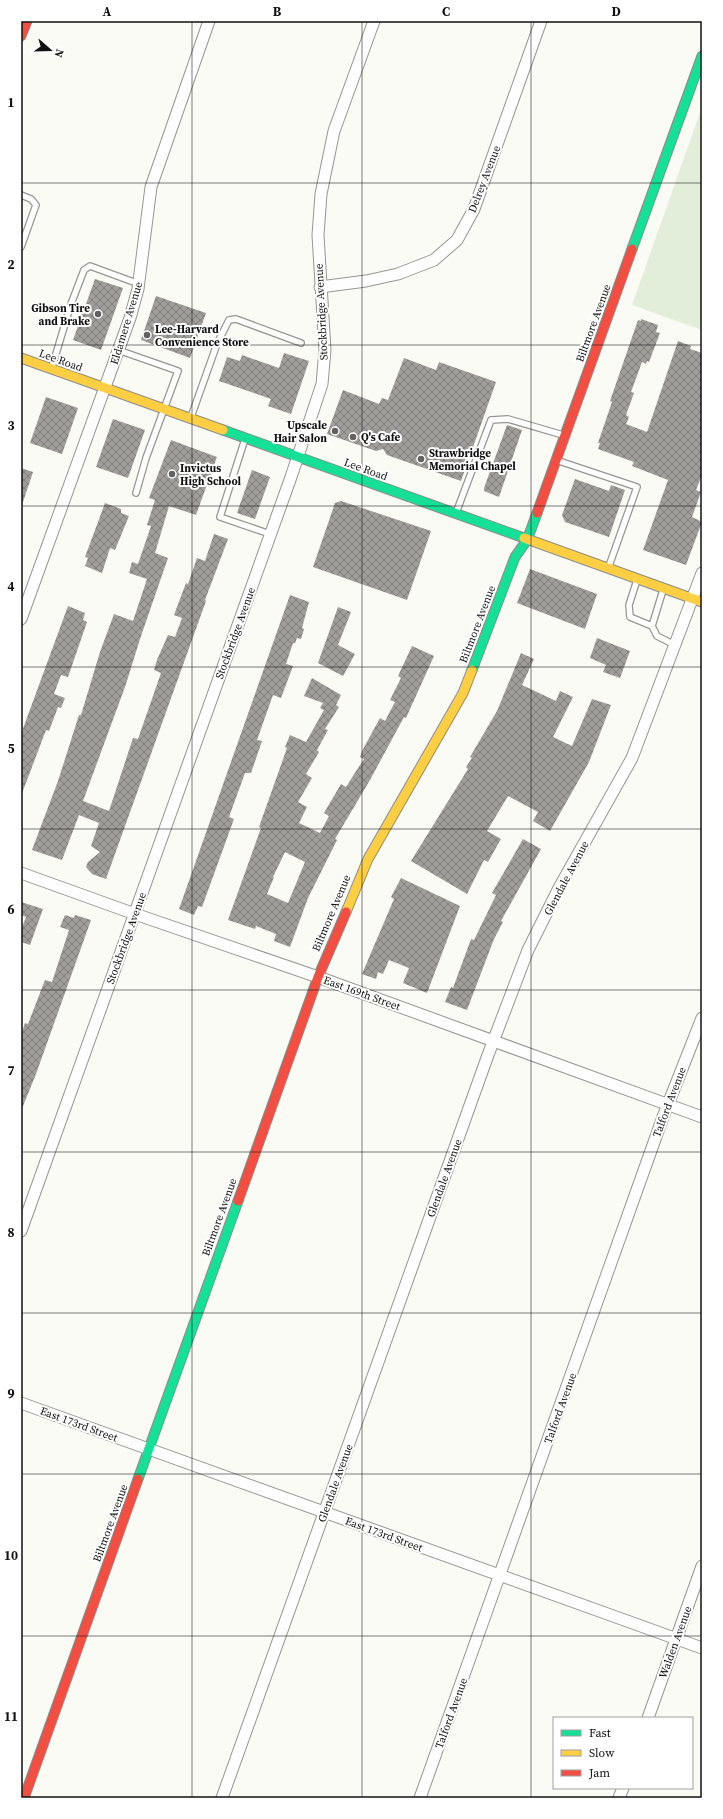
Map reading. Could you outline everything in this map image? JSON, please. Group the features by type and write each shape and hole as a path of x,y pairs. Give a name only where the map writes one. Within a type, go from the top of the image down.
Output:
{"street":[{"path":"21,36 26,21"},
{"name":"Eldamere Avenue","path":"21,619 105,388 139,284 150,187 209,21"},
{"name":"Stockbridge Avenue","path":"21,1231 298,458 322,384 325,350 318,235 321,194 334,131 374,21"},
{"name":"Delrey Avenue","path":"320,287 366,281 398,274 434,260 457,240 474,210 541,21"},
{"name":"Biltmore Avenue","path":"24,1798 318,977 368,859 463,692 515,557 527,540 702,56"},
{"name":"Lee Road","path":"21,358 697,601"},
{"name":"Glendale Avenue","path":"222,1798 493,1041 528,950 559,888 632,758 675,645 697,601 702,573"},
{"name":"East 169th Street","path":"21,873 318,977 702,1117"},
{"name":"Talford Avenue","path":"420,1798 668,1105 702,1018"},
{"name":"East 173rd Street","path":"21,1404 150,1449 500,1577 702,1648"},
{"name":"Walden Avenue","path":"648,1717 702,1566"}],"lane":[{"path":"21,196 31,199 36,205 21,247"},
{"path":"52,370 71,304 84,270 90,266 139,284"},
{"path":"190,419 217,344 229,320 236,319 301,343"},
{"path":"118,350 178,371 146,458 136,493"},
{"path":"455,514 491,420 508,419 565,436"},
{"path":"246,439 220,517 270,534"},
{"path":"556,460 637,487 608,568"},
{"path":"637,579 630,601 630,617 652,626 657,636 675,645"},
{"path":"652,626 664,589"}],"green space":[{"path":"702,107 702,330 632,305"}],"building":[{"name":"Gibson Tire and Brake","path":"95,279 123,288 101,350 73,340"},
{"path":"156,296 206,313 190,358 141,340"},
{"path":"641,319 658,325 656,332 660,333 649,362 647,361 646,364 642,362 631,392 634,393 626,415 629,417 626,424 647,432 678,341 691,346 690,349 702,353 702,475 696,490 701,492 692,517 702,522 686,565 643,550 668,480 632,466 634,462 598,449 600,443 598,443 612,402 610,401 638,320 641,321"},
{"path":"284,353 309,361 291,414 268,406 271,399 219,381 227,357 240,361 242,355 279,368"},
{"path":"404,358 436,370 439,362 496,382 461,481 387,455 383,449 376,451 327,434 343,390 379,404 382,398 388,400"},
{"path":"46,397 78,408 62,454 30,443"},
{"path":"113,419 145,430 128,478 96,467"},
{"path":"507,425 522,430 499,497 484,491 484,488"},
{"path":"171,440 217,457 196,515 169,506 155,553 168,558 125,687 83,801 109,811 133,738 138,739 161,673 154,670 157,660 168,635 175,637 182,618 174,615 186,583 188,584 197,558 205,561 214,534 228,539 106,879 92,874 86,867 88,862 100,852 91,846 99,823 79,815 62,860 32,850 58,781 79,715 81,715 100,652 114,614 133,621 147,579 129,573 132,562 138,564 151,526 147,525 155,500 149,498"},
{"path":"21,468 33,472 23,502 21,502"},
{"path":"252,470 270,477 255,519 237,513"},
{"path":"575,479 609,491 611,485 625,490 609,537 565,522 562,515"},
{"path":"341,501 431,531 407,600 313,567 335,503"},
{"path":"105,503 121,509 121,513 129,516 115,550 110,548 102,573 85,566 88,558 85,557"},
{"path":"530,569 597,594 585,629 517,603"},
{"path":"290,595 309,602 302,628 304,629 301,639 297,638 295,643 293,643 286,664 293,666 281,698 273,695 257,740 262,741 251,773 245,773 229,817 234,819 202,907 198,906 194,915 179,909"},
{"path":"68,606 85,613 83,620 87,622 68,677 61,675 54,694 65,698 61,708 58,707 49,731 46,730 21,796 21,734"},
{"path":"338,607 351,612 338,645 355,654 343,676 318,663"},
{"path":"597,638 630,651 620,678 603,672 606,665 590,658"},
{"path":"412,646 434,656 406,718 404,717 370,780 335,839 337,840 308,898 290,947 274,941 276,934 256,926 255,929 228,920 261,828 259,827 287,748 285,747 290,735 306,742 324,710 320,708 323,703 304,696 312,678 341,695 336,705 339,707 325,729 328,730 317,750 319,752 306,774 312,778 298,802 307,807 299,823 320,833 329,816 324,813 341,784 346,787 364,759 360,757 362,751 380,718 385,721 395,702 390,700 401,678 398,676","holes":["285,852 305,862 288,903 267,894"]},
{"path":"521,653 534,659 522,685 556,701 560,691 573,697 553,737 572,746 592,699 611,705 589,762 550,831 533,821 538,812 508,796 487,831 501,839 488,862 484,860 467,894 411,861 468,769 466,767 472,758 470,757 497,711"},
{"path":"523,839 541,849 501,921 503,922 494,939 467,1010 445,1002 451,987 453,988 471,939 474,940 496,895 492,893"},
{"path":"401,878 460,906 427,993 403,983 409,968 389,960 383,974 378,972 376,979 362,974 394,899 391,897"},
{"path":"21,902 43,909 30,945 21,942 21,930 26,917 21,915"},
{"path":"65,915 74,918 75,915 91,920 36,1074 21,1111 21,1035 25,1023 28,1024 45,980 52,982 69,930 60,927"}],"traffic: fast":[{"path":"632,249 702,56"},
{"path":"223,430 524,538"},
{"path":"472,670 515,557 527,540 537,513"},
{"path":"138,1479 238,1201"}],"traffic: slow":[{"path":"21,358 223,430"},
{"path":"524,538 702,602"},
{"path":"346,912 368,859 463,693 472,670"}],"traffic: jam":[{"path":"21,36 27,21"},
{"path":"537,513 632,249"},
{"path":"238,1201 318,977 346,912"},
{"path":"24,1798 138,1479"}],"place":[{"name":"Gibson Tire and Brake","path":"98,314"},
{"name":"Lee-Harvard Convenience Store","path":"147,335"},
{"name":"Upscale Hair Salon","path":"335,431"},
{"name":"Q's Cafe","path":"353,437"},
{"name":"Strawbridge Memorial Chapel","path":"421,459"},
{"name":"Invictus High School","path":"172,474"}]}
